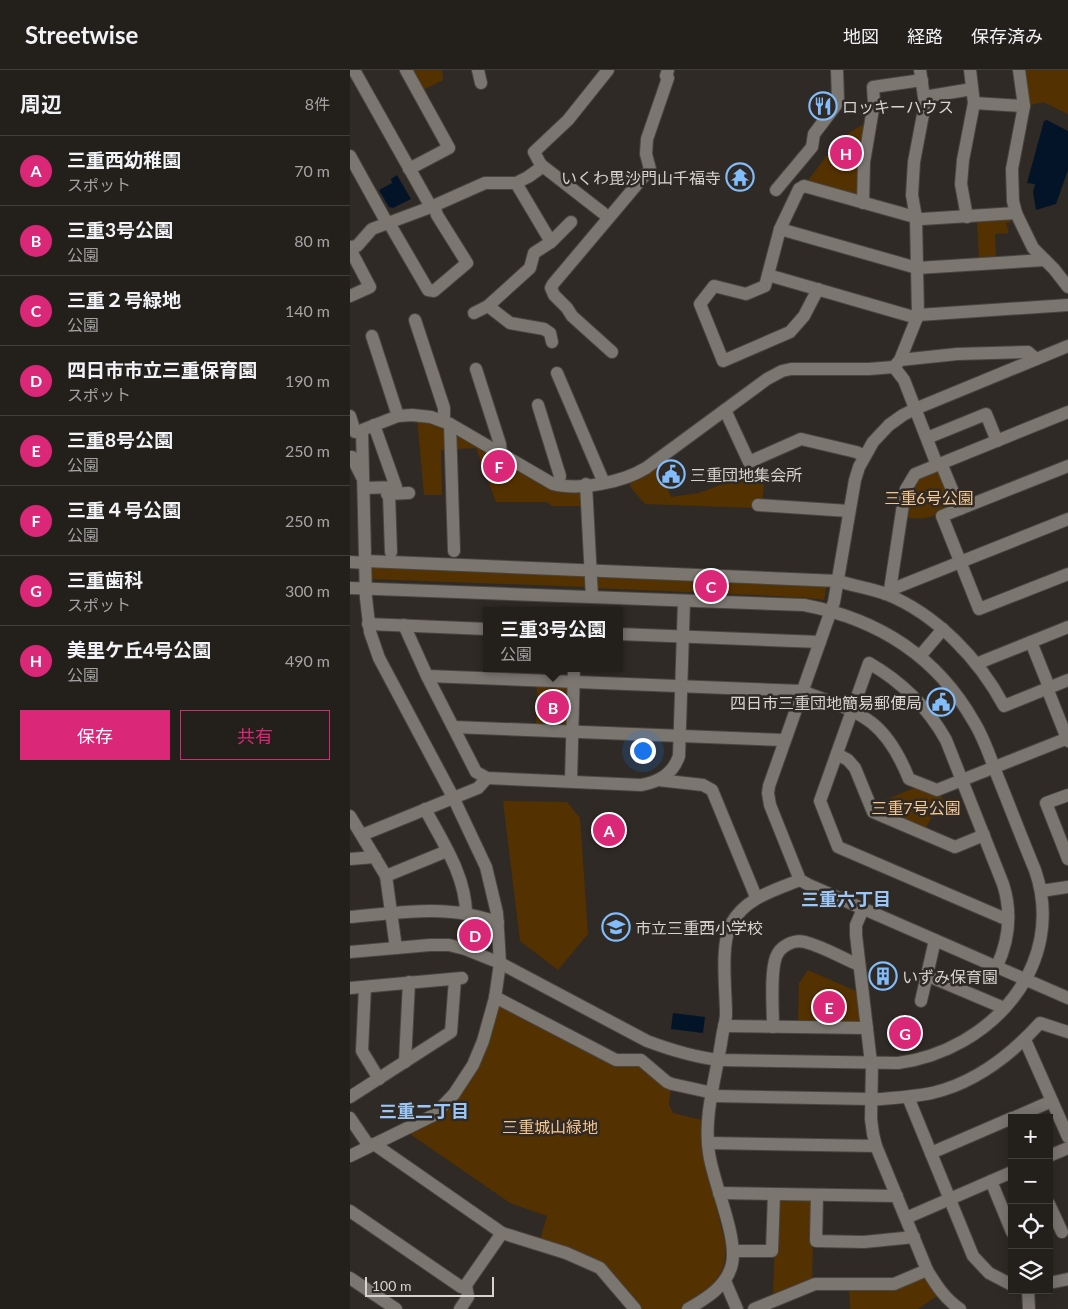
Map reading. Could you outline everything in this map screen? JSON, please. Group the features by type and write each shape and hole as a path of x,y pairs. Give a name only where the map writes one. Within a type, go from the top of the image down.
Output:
{"street":[{"path":"350,156 428,290 434,291 466,263 409,169 354,70"},
{"path":"406,70 449,148 409,169"},
{"path":"478,70 480,83"},
{"path":"603,214 540,164 534,152 568,120 608,70"},
{"path":"612,352 572,316 553,294 552,286 650,169 646,154 647,140 668,78 666,76 668,70"},
{"path":"776,190 812,147 814,134 836,105 838,100 837,70"},
{"path":"967,216 961,190 961,171 974,103 970,70"},
{"path":"1019,70 1024,106 1012,169 1012,191 1016,214 1033,248 1068,287"},
{"path":"863,203 864,162 874,102 873,87 921,75 924,108 914,162 912,195 916,218 917,317 897,363 927,438 960,509"},
{"path":"924,97 972,89"},
{"path":"974,103 1024,106"},
{"path":"350,296 370,287 350,248 357,246 369,231 432,207 486,183 516,183 542,167 540,164"},
{"path":"516,183 551,242"},
{"path":"818,289 804,316 790,332 723,361 700,304 714,286 746,294 766,286 780,229 799,189 804,186 922,219 1016,214"},
{"path":"474,313 488,306 530,268 534,253 551,242 571,222"},
{"path":"780,229 917,268 1045,260"},
{"path":"768,275 917,317 1068,306"},
{"path":"488,306 510,323 544,329 550,333 552,342"},
{"path":"415,320 444,408 447,423 454,551"},
{"path":"372,336 398,416"},
{"path":"1068,346 915,409 889,425 873,442 859,467 855,480 838,581 831,610 769,786 769,800 800,880 862,909 1068,998"},
{"path":"360,430 398,416 424,415 447,423 558,485 604,484 626,478 646,468 770,376 786,370 869,369 957,354 1028,352 1036,359"},
{"path":"476,369 500,444 501,454"},
{"path":"557,373 604,484"},
{"path":"538,405 560,476 558,485"},
{"path":"725,410 749,462 801,439 856,452 865,456"},
{"path":"887,592 906,489 916,473 1068,412"},
{"path":"927,438 986,414 997,441"},
{"path":"350,416 396,487 364,488"},
{"path":"350,1156 434,1116 444,1107 473,1065 485,1034 495,997 500,963 498,922 488,875 453,797 379,658 368,624 364,488 360,430"},
{"path":"350,457 352,457 364,488"},
{"path":"1068,466 942,516 979,609 1068,574"},
{"path":"586,484 592,597"},
{"path":"364,488 389,494 409,493"},
{"path":"389,494 391,552"},
{"path":"758,505 849,511"},
{"path":"887,592 1068,519"},
{"path":"350,562 838,581 887,592 943,629 976,664 996,690 1004,706 1068,680"},
{"path":"350,588 804,605 831,610 860,620 895,638 920,656 948,685 967,710 994,767 1035,870 1044,910 1042,935 1036,961 1011,1002 968,1038 941,1052 918,1060 871,1063 719,1060 681,1052 648,1041 500,963 455,946 430,945 350,952"},
{"path":"404,625 427,676 476,772 487,778 641,785 667,775 677,762 680,752 684,601"},
{"path":"368,624 483,629"},
{"path":"976,664 1068,627"},
{"path":"920,656 943,629"},
{"path":"623,634 820,642"},
{"path":"427,676 802,691 852,710 872,722 898,752 909,778 938,790 1068,739 1031,642"},
{"path":"997,966 1004,951 1008,934 1008,920 1005,890 946,740 927,711 901,684 869,663 820,801 838,847 1008,920"},
{"path":"571,782 574,672"},
{"path":"454,727 784,740"},
{"path":"836,754 848,760 855,768 873,812 955,847 984,835"},
{"path":"362,835 478,788 487,778"},
{"path":"658,780 703,785 712,790 756,898"},
{"path":"1068,795 1046,803 1068,859"},
{"path":"425,809 459,878 464,895 466,914"},
{"path":"350,816 386,876 396,948"},
{"path":"386,876 447,851"},
{"path":"350,860 375,857"},
{"path":"688,1309 710,1295 725,1280 732,1264 733,1250 708,1143 708,1121 726,1017 726,944 729,930 738,914 756,898 800,880"},
{"path":"1041,891 1068,887"},
{"path":"862,909 856,925 856,932 871,1063 871,1126 876,1146 927,1270 937,1288 960,1309"},
{"path":"350,917 392,913 445,912 466,914 498,922"},
{"path":"921,1001 935,940"},
{"path":"773,1027 774,968 776,957 784,946 796,942 806,942 859,965"},
{"path":"926,975 1004,1008"},
{"path":"350,988 459,979 452,1032 350,1097"},
{"path":"405,1062 409,982"},
{"path":"365,986 362,1052 378,1079"},
{"path":"495,997 616,1060 641,1060 667,1082 713,1095 871,1099 908,1097 943,1090 991,1068 1025,1040 1040,1023 1068,1031"},
{"path":"724,1026 867,1028"},
{"path":"1025,1040 1068,1137"},
{"path":"641,1060 648,1041"},
{"path":"908,1097 973,1256 989,1273 1008,1283"},
{"path":"1021,1114 1052,1101"},
{"path":"350,1118 371,1145 502,1233 566,1253 600,1268 635,1309"},
{"path":"931,1153 1008,1120"},
{"path":"708,1143 876,1146"},
{"path":"1053,1154 1068,1148"},
{"path":"906,1218 1008,1174"},
{"path":"991,1181 1008,1222"},
{"path":"719,1193 897,1196"},
{"path":"733,1250 772,1251 774,1194"},
{"path":"817,1195 816,1241 864,1242 914,1237"},
{"path":"350,1211 461,1287 466,1285 502,1233"},
{"path":"1053,1215 1060,1233"},
{"path":"754,1309 815,1284 894,1284 927,1270"},
{"path":"350,1278 396,1309"},
{"path":"1053,1282 1068,1279"},
{"path":"725,1280 737,1309"},
{"path":"460,1309 468,1297 466,1285"},
{"path":"1028,1294 1029,1309"}],"green space":[{"path":"412,70 442,70 443,80 423,90"},
{"path":"1023,70 1068,70 1068,114 1043,102 1028,106"},
{"path":"865,124 859,193 856,196 807,182 840,141"},
{"path":"1008,218 1011,222 1006,223 1009,233 995,234 996,259 979,260 977,220"},
{"path":"417,419 427,420 505,458 581,488 584,506 552,506 547,502 496,502 476,448 441,450 442,495 424,495"},
{"path":"658,465 671,497 699,493 767,467 762,500 755,508 645,504 631,488 629,481"},
{"name":"三重6号公園","path":"937,469 955,505 952,509 929,517 905,517 909,497 918,477"},
{"path":"372,567 583,575 586,578 586,587 371,579 370,569"},
{"path":"597,576 827,584 824,600 595,588 594,578"},
{"path":"537,684 569,688 568,726 536,727"},
{"name":"三重7号公園","path":"919,786 940,792 947,811 931,818 925,830 878,811 873,805"},
{"path":"503,801 567,802 580,818 588,934 558,970 520,941"},
{"path":"808,970 858,992 862,1021 859,1025 798,1023 799,983"},
{"name":"三重城山緑地","path":"499,1005 602,1056 640,1063 671,1087 669,1105 673,1113 702,1120 701,1140 725,1243 725,1253 722,1270 714,1284 701,1296 683,1308 640,1309 619,1284 540,1240 547,1216 510,1203 410,1134 445,1111 459,1097 470,1081 487,1046"},
{"path":"779,1198 811,1198 814,1202 812,1282 773,1297 776,1201"},
{"path":"926,1277 937,1296 918,1309 850,1309 849,1289"}],"water":[{"path":"1047,120 1068,131 1068,170 1056,204 1036,210 1033,192 1035,184 1027,183 1044,121"},
{"path":"397,175 411,199 393,208 389,207 379,190 392,183 391,179"},
{"path":"673,1013 705,1017 703,1033 671,1029"}],"place":[{"name":"ロッキーハウス","path":"823,106"},
{"name":"美里ケ丘4号公園","path":"846,153"},
{"name":"いくわ毘沙門山千福寺","path":"740,177"},
{"name":"三重４号公園","path":"499,466"},
{"name":"三重団地集会所","path":"671,474"},
{"name":"三重２号緑地","path":"711,586"},
{"name":"四日市三重団地簡易郵便局","path":"941,702"},
{"name":"三重3号公園","path":"553,707"},
{"name":"三重西幼稚園","path":"609,830"},
{"name":"市立三重西小学校","path":"616,927"},
{"name":"四日市市立三重保育園","path":"475,935"},
{"name":"いずみ保育園","path":"883,976"},
{"name":"三重8号公園","path":"829,1007"},
{"name":"三重歯科","path":"905,1033"}],"district":[{"name":"三重六丁目","path":"846,899"},
{"name":"三重二丁目","path":"424,1111"}]}
